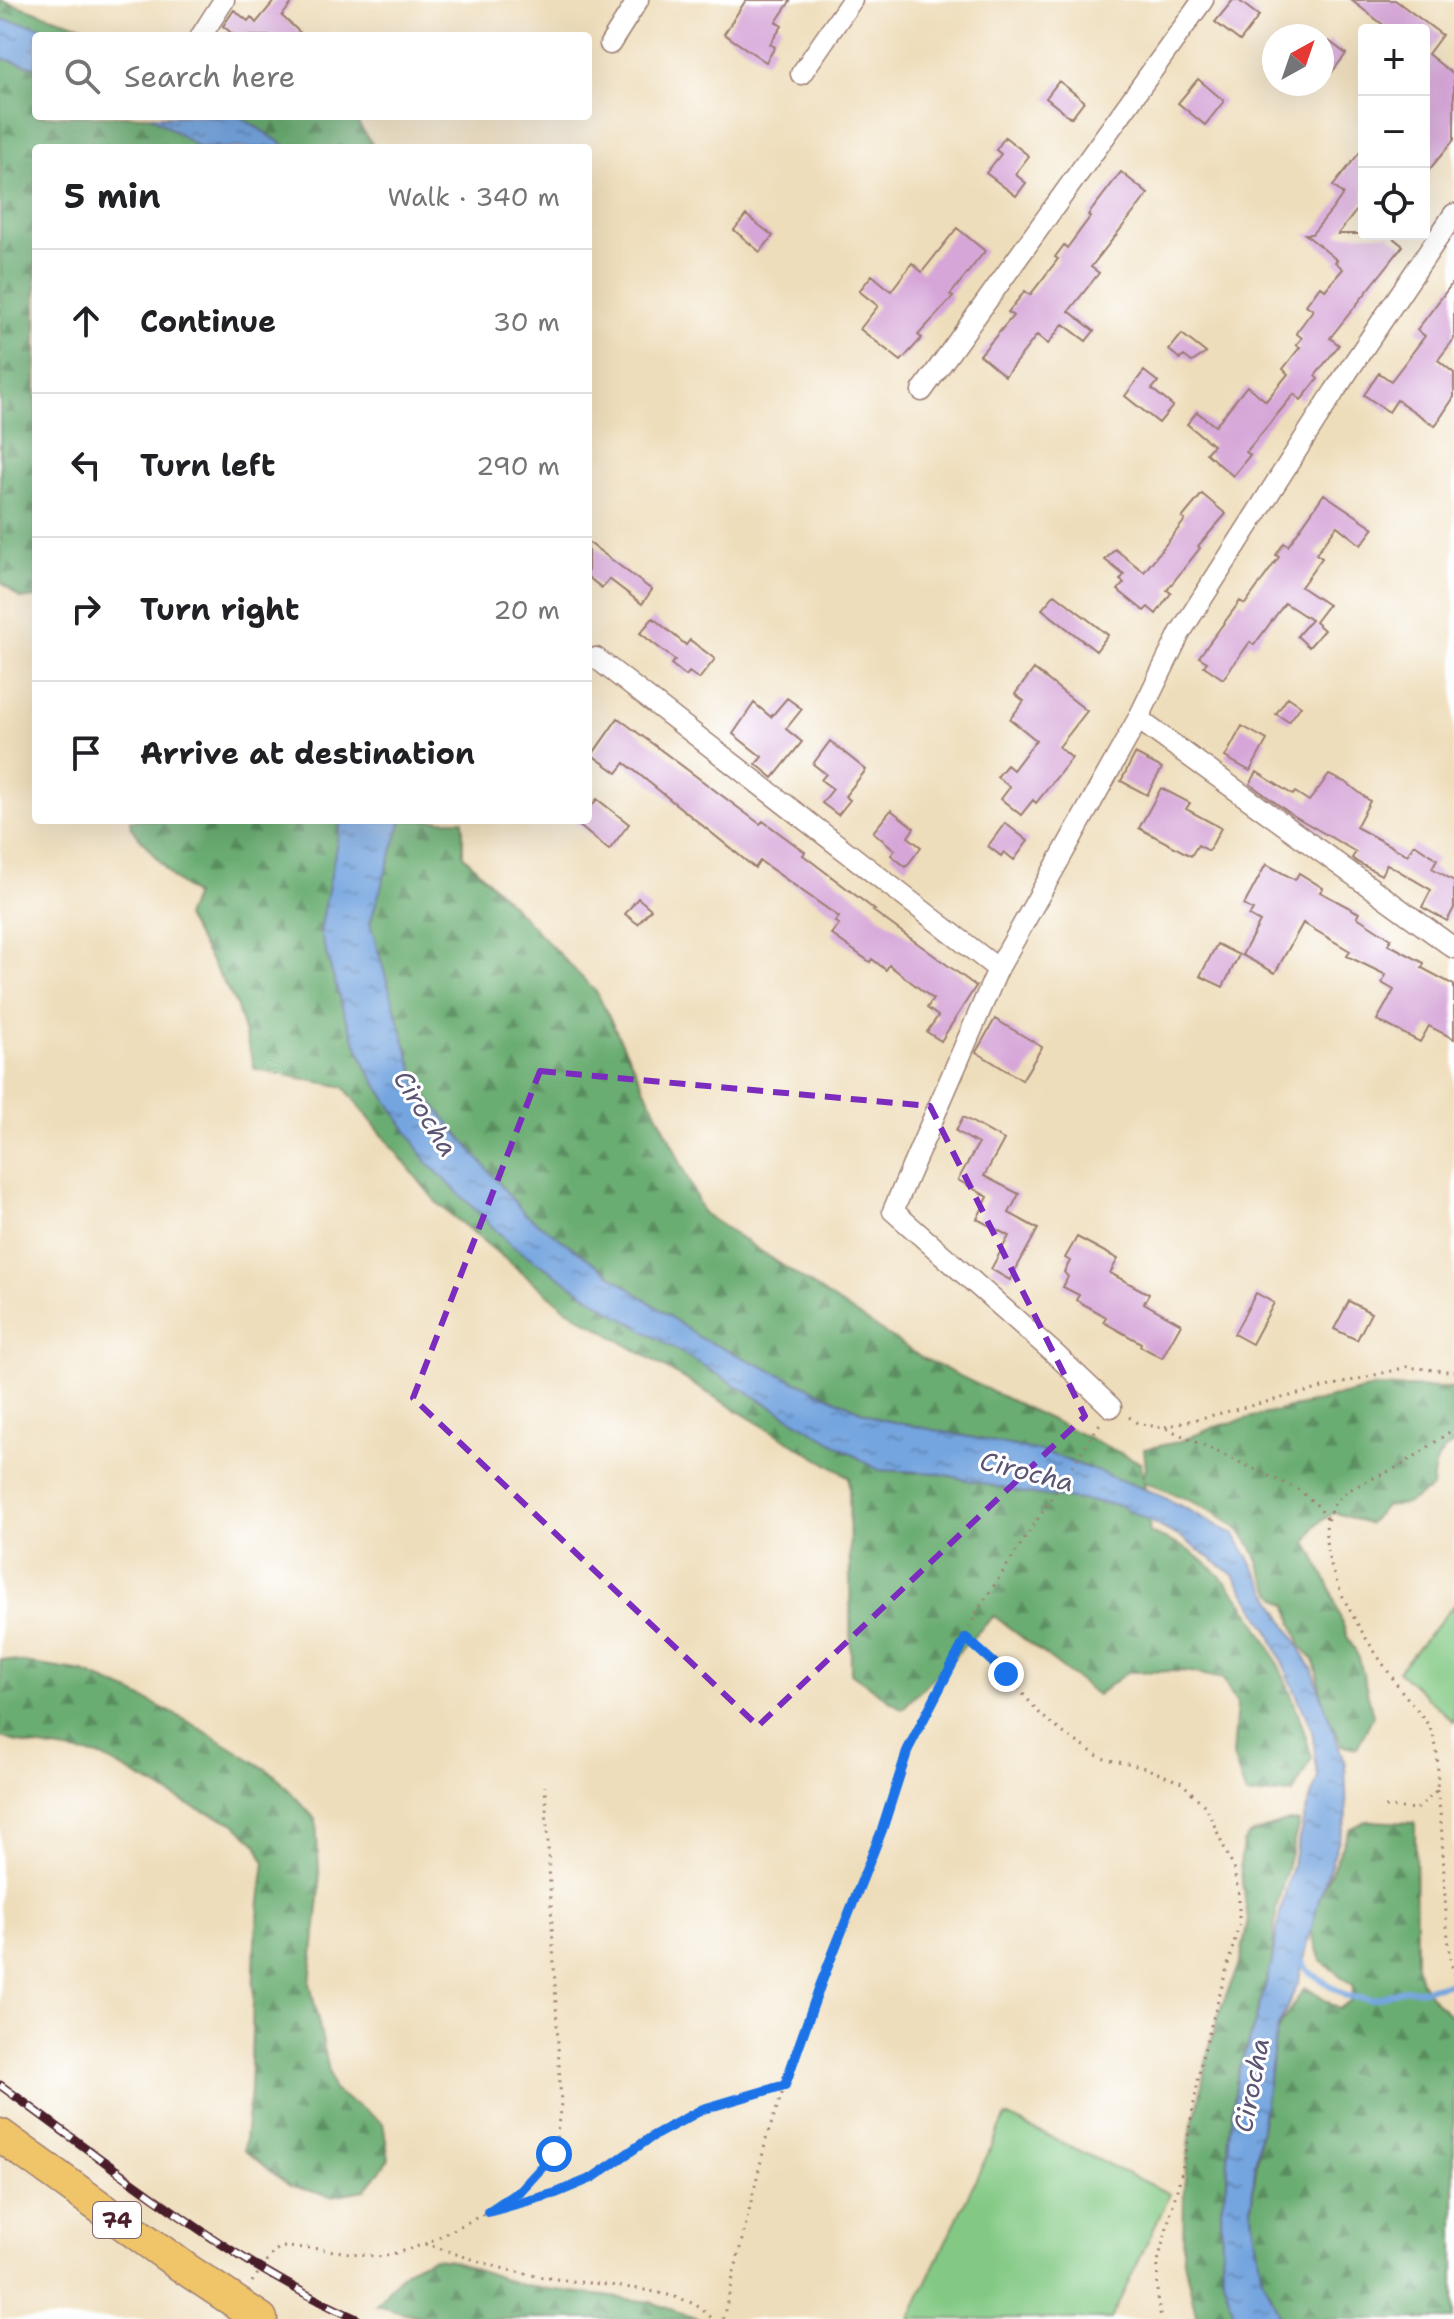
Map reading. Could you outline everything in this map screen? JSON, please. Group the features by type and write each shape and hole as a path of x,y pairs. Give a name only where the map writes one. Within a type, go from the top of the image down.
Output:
{"main road":[{"name":"74","path":"0,2135 248,2311"}],"street":[{"path":"204,32 224,0"},
{"path":"610,44 638,0"},
{"path":"801,74 852,0"},
{"path":"922,391 1203,0"},
{"path":"1111,1407 893,1211 998,969 1138,719 1180,633 1334,392 1454,214"},
{"path":"596,658 998,969"},
{"path":"1138,719 1454,948"}],"path":[{"path":"1161,1428 1407,1367 1454,1372"},
{"path":"1111,1407 1137,1423 1168,1429 1299,1490 1318,1506 1328,1520"},
{"path":"723,2319 767,2136 820,1986 882,1830 908,1749 978,1610 1097,1428"},
{"path":"1454,1429 1403,1464 1349,1491 1335,1502 1328,1520 1327,1559 1338,1588 1394,1680 1432,1733 1438,1763 1437,1790 1443,1826 1444,1918 1454,1975"},
{"path":"966,1638 1006,1674 1041,1715 1062,1732 1101,1758 1145,1768 1182,1783 1206,1807 1233,1867 1239,1896 1239,1925 1202,2058 1182,2171 1158,2261 1157,2297 1161,2319"},
{"path":"248,2311 272,2254 280,2247 383,2257 425,2244 488,2212 521,2190 554,2154 561,2104 545,1786"},
{"path":"1385,1807 1417,1809 1437,1790"},
{"path":"488,2212 556,2193 592,2178 653,2136 703,2109 785,2085"},
{"path":"425,2244 500,2268 544,2278 580,2280 658,2294 695,2305 713,2319"}],"highlighted area":[{"path":"540,1071 930,1106 1085,1416 758,1726 413,1398"}],"green space":[{"path":"0,0 100,32 32,32 32,120 356,120 372,144 32,144 32,598 21,599 0,581"},
{"path":"131,824 463,824 463,855 597,993 703,1213 922,1358 1141,1463 1143,1478 1146,1467 1144,1449 1178,1442 1215,1427 1376,1387 1454,1388 1454,1444 1439,1457 1432,1488 1406,1504 1385,1506 1368,1524 1334,1512 1315,1526 1307,1542 1329,1585 1347,1636 1359,1658 1373,1716 1357,1748 1342,1745 1326,1712 1314,1660 1301,1646 1287,1605 1268,1585 1253,1549 1240,1531 1216,1514 1144,1482 1150,1533 1189,1551 1216,1572 1254,1619 1283,1674 1312,1758 1293,1793 1246,1796 1233,1756 1237,1704 1223,1679 1186,1671 1127,1672 1097,1695 994,1616 902,1709 851,1673 849,1477 565,1308 437,1203 344,1087 255,1069 236,1004 185,917 194,895 173,878"},
{"path":"1454,1605 1454,1722 1398,1671"},
{"path":"0,1659 84,1672 135,1694 191,1723 274,1774 316,1820 320,1888 310,1983 333,2090 383,2123 389,2159 365,2190 332,2196 290,2186 244,2150 250,2090 255,1941 265,1862 257,1844 234,1823 191,1806 100,1756 27,1745 0,1737"},
{"path":"1289,1821 1299,1822 1276,1910 1272,1962 1238,2071 1229,2136 1227,2183 1221,2208 1223,2279 1236,2319 1197,2319 1183,2256 1184,2187 1192,2124 1208,2053 1222,2005 1240,1962 1248,1920 1240,1865 1243,1843 1249,1835"},
{"path":"1366,1821 1415,1823 1416,1960 1421,1982 1454,2019 1454,2319 1281,2319 1261,2274 1251,2208 1272,2042 1305,1987 1339,2009 1350,2001 1354,1986 1321,1961 1311,1930 1319,1899 1350,1829"},
{"path":"1006,2116 1170,2194 1111,2319 909,2319"},
{"path":"434,2258 451,2260 524,2286 651,2302 698,2319 428,2319 376,2305 407,2270"}],"water":[{"path":"0,19 54,32 32,32 32,66 0,58"},
{"path":"157,120 245,120 283,144 194,144"},
{"name":"Cirocha","path":"340,824 401,824 370,923 418,1086 524,1213 700,1338 879,1419 1045,1452 1160,1495 1235,1535 1312,1669 1345,1764 1347,1816 1319,1899 1298,1983 1277,2029 1256,2158 1251,2208 1261,2273 1281,2319 1236,2319 1223,2279 1221,2208 1227,2183 1229,2136 1238,2071 1272,1962 1280,1914 1306,1811 1318,1778 1312,1730 1269,1631 1234,1575 1182,1538 1119,1505 1024,1493 937,1473 879,1470 616,1314 511,1245 427,1162 367,1069 344,1014 320,932"}],"building":[{"path":"275,0 294,0 282,16 300,32 230,32 223,26 234,10 248,21 251,17 256,23"},
{"path":"746,0 791,0 776,22 782,26 770,44 775,47 766,62 724,34"},
{"path":"1233,0 1238,0 1259,16 1240,41 1215,22"},
{"path":"1351,0 1395,0 1427,24 1382,24"},
{"path":"1430,26 1442,35 1430,51"},
{"path":"1334,45 1346,54 1334,69"},
{"path":"1430,56 1454,75 1454,140 1430,169"},
{"path":"1198,79 1224,101 1205,125 1178,103"},
{"path":"1059,81 1084,101 1071,118 1046,98"},
{"path":"1005,137 1029,156 1015,174 1026,183 1016,196 986,173 1001,154 996,150"},
{"path":"1358,155 1358,209 1338,234 1358,234 1358,240 1396,240 1403,246 1330,338 1339,345 1315,376 1318,379 1301,400 1294,394 1246,452 1250,455 1233,476 1206,453 1213,445 1187,424 1197,412 1215,426 1247,386 1266,401 1288,374 1283,369 1300,347 1296,345 1302,338 1296,333 1313,310 1306,305 1320,286 1325,290 1343,269 1335,262 1337,260 1305,234 1312,234 1343,194 1333,186"},
{"path":"1121,172 1148,194 1091,267 1099,273 1069,311 1094,331 1086,341 1063,324 1048,344 1037,335 1005,376 980,355 1013,316 1008,312 1025,291 1030,295 1058,259 1055,257 1064,245 1067,248"},
{"path":"746,215 773,236 760,252 734,230"},
{"path":"957,228 985,251 950,295 953,297 918,335 922,338 901,361 860,329 878,306 859,291 872,275 891,291 912,263 922,272"},
{"path":"1454,281 1454,339 1438,360 1454,373 1454,397 1435,426 1397,400 1389,412 1364,395 1379,373 1391,381 1425,336 1417,330"},
{"path":"1182,334 1206,353 1192,362 1184,356 1180,359 1169,350"},
{"path":"1144,371 1158,382 1152,389 1173,406 1159,423 1125,396"},
{"path":"1202,494 1226,514 1198,546 1200,548 1167,590 1171,593 1156,614 1148,607 1144,611 1118,590 1124,583 1120,580 1124,575 1105,560 1115,549 1144,572"},
{"path":"1324,494 1374,528 1361,545 1337,526 1316,554 1322,558 1301,587 1328,605 1315,622 1324,630 1309,647 1297,636 1311,620 1285,603 1254,645 1250,642 1223,679 1204,666 1207,662 1199,657 1240,601 1245,604 1279,557 1276,555 1284,543 1288,546"},
{"path":"592,545 652,590 642,604 609,579 602,588 592,580"},
{"path":"1055,594 1108,635 1096,651 1042,609"},
{"path":"653,618 686,645 690,640 715,659 699,679 689,672 686,676 671,664 675,660 640,633"},
{"path":"1034,669 1087,711 1059,747 1072,758 1036,803 1033,800 1021,815 1001,799 1010,787 997,777 1007,765 1013,770 1036,740 1010,719 1024,701 1015,694"},
{"path":"1288,697 1301,706 1289,722 1276,714"},
{"path":"787,698 802,709 786,729 802,742 773,778 756,764 762,757 733,734 754,703 771,717"},
{"path":"618,718 760,824 763,821 805,852 803,855 873,911 976,986 941,1041 927,1032 938,1016 927,1008 933,999 889,965 886,970 872,959 870,962 831,934 839,924 835,922 839,917 760,861 755,868 625,763 617,773 592,755"},
{"path":"1242,726 1267,740 1250,771 1225,757"},
{"path":"830,741 866,770 845,796 850,800 838,815 822,803 833,789 821,780 826,774 813,764"},
{"path":"1135,754 1162,768 1147,795 1121,781"},
{"path":"1257,772 1293,795 1295,792 1309,801 1329,775 1347,783 1370,801 1356,827 1407,855 1414,844 1437,859 1432,868 1454,881 1454,908 1447,921 1422,907 1431,890 1387,864 1381,875 1357,862 1352,858 1356,852 1291,814 1250,784"},
{"path":"1161,788 1190,803 1186,809 1221,828 1209,851 1198,845 1191,856 1139,828"},
{"path":"597,799 629,824 609,850 577,824 592,824 592,805"},
{"path":"891,810 914,828 908,837 921,847 906,867 891,855 895,850 873,832"},
{"path":"1005,823 1028,841 1014,860 1004,852 1001,856 988,846"},
{"path":"1266,864 1295,880 1299,873 1323,888 1320,892 1359,913 1357,917 1391,939 1388,944 1424,963 1422,968 1454,985 1454,1039 1429,1026 1420,1042 1377,1020 1394,990 1382,983 1386,975 1347,956 1350,951 1303,923 1275,973 1242,955 1260,922 1249,916 1253,910 1244,905"},
{"path":"638,898 651,909 638,924 625,914"},
{"path":"1217,944 1239,955 1223,987 1200,976"},
{"path":"995,1019 1042,1047 1022,1080 976,1052"},
{"path":"963,1117 1004,1140 984,1176 1019,1194 1009,1213 1038,1229 1010,1280 991,1269 1009,1236 977,1219 988,1197 958,1180 978,1144 956,1131"},
{"path":"1077,1237 1118,1259 1110,1273 1149,1294 1144,1303 1181,1324 1162,1358 1103,1322 1106,1317 1076,1300 1079,1295 1063,1287 1068,1277 1064,1272 1070,1261 1065,1258"},
{"path":"1256,1293 1274,1303 1252,1344 1234,1334"},
{"path":"1349,1301 1371,1313 1357,1340 1334,1329"}],"waterway":[{"path":"1300,1958 1308,1971 1346,1996 1373,2000 1406,1989 1423,1990 1454,1982"}],"railway":[{"path":"0,2085 218,2242 310,2296 357,2319"}],"route":[{"path":"554,2154 521,2190 488,2212 556,2193 592,2178 653,2136 703,2109 785,2085 820,1986 882,1830 908,1749 966,1638 1006,1674"}]}
